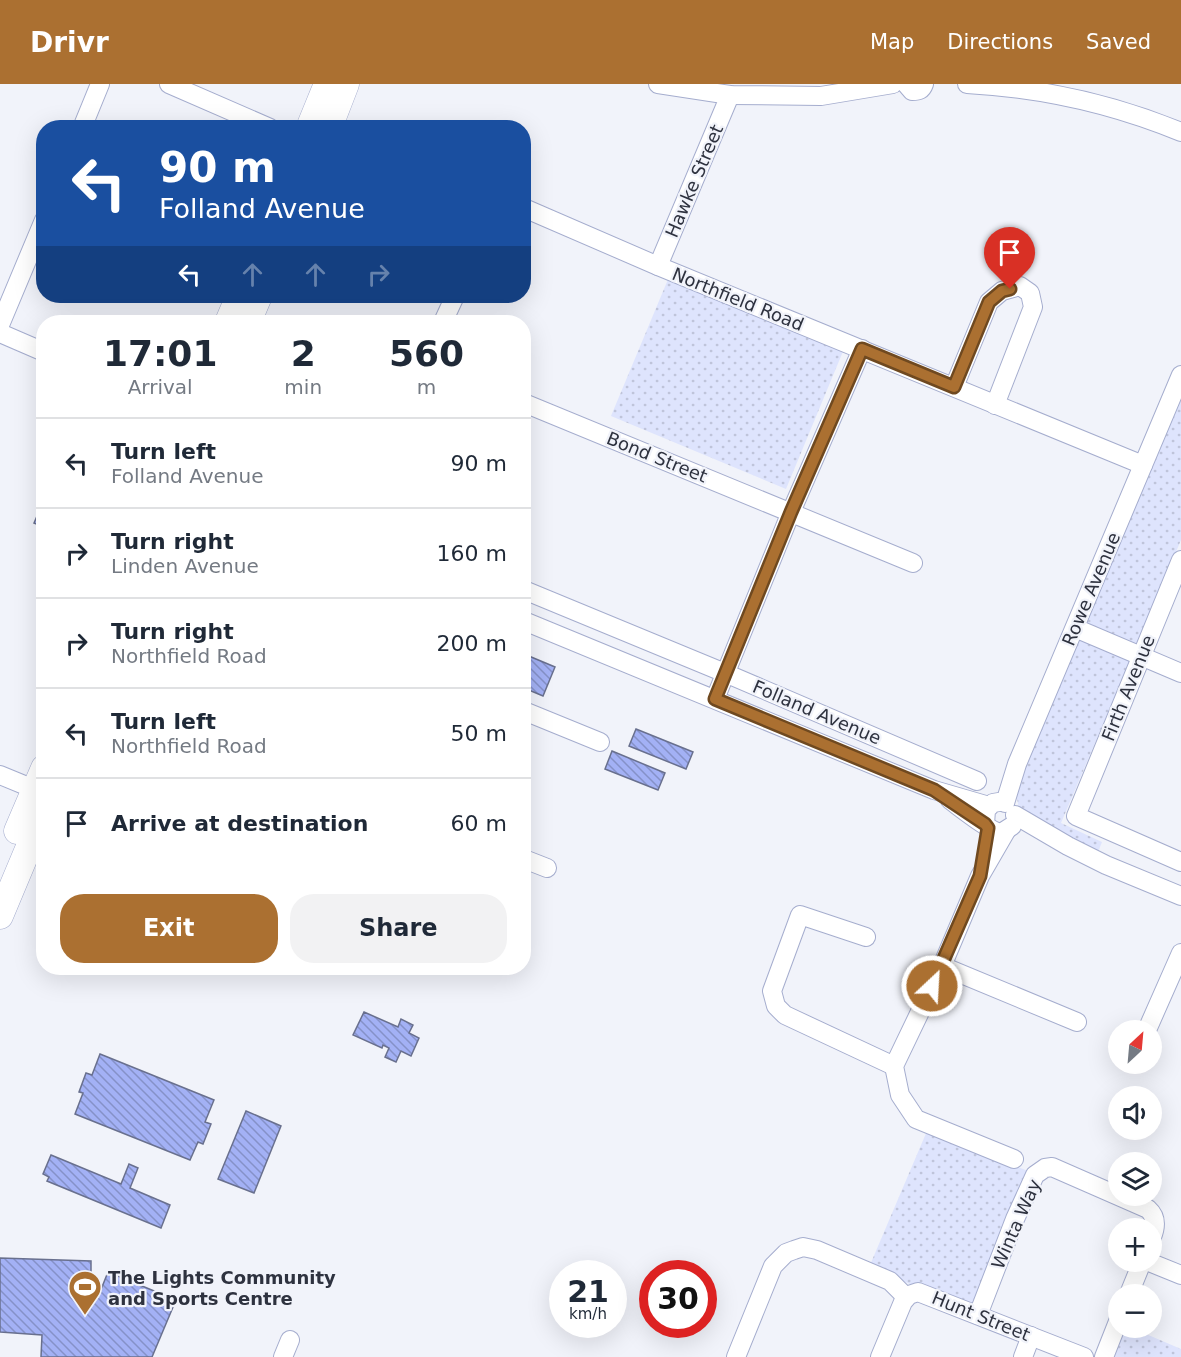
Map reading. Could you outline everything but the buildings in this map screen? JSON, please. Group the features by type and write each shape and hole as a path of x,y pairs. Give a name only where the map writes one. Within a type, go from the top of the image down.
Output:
{"highway":[{"path":"312,120 327,84"},
{"path":"331,120 346,84"},
{"path":"0,870 36,800"},
{"path":"0,915 36,805"}],"street":[{"path":"85,120 100,84"},
{"path":"169,84 252,120"},
{"path":"658,84 730,95 821,96 893,84"},
{"path":"906,84 912,91 918,91 924,84"},
{"path":"967,84 1085,92 1181,132"},
{"name":"Hawke Street","path":"658,266 730,95"},
{"name":"Northfield Road","path":"531,211 658,266 1143,465"},
{"path":"0,325 36,239"},
{"path":"954,387 989,302 1002,291 1020,286 1030,293 1033,307 995,405"},
{"path":"0,333 36,349"},
{"path":"715,699 791,512 862,349"},
{"name":"Rowe Avenue","path":"894,1066 942,966 980,876 1017,764 1181,375"},
{"name":"Bond Street","path":"531,406 913,563"},
{"name":"Firth Avenue","path":"1119,836 1076,816 1181,560"},
{"name":"Folland Avenue","path":"531,593 977,781"},
{"name":"Folland Avenue","path":"531,624 1068,846 1106,865 1181,896"},
{"path":"1075,627 1181,673"},
{"path":"531,714 600,742"},
{"path":"0,775 36,788"},
{"path":"1106,865 1119,836 1181,862"},
{"path":"531,862 547,868"},
{"path":"866,937 800,915 772,991 776,1006 785,1015 894,1066 900,1095 916,1119 1014,1159"},
{"path":"1151,1020 1181,953"},
{"path":"942,966 1077,1022"},
{"name":"Winta Way","path":"978,1315 1035,1175 1045,1168 1052,1167 1148,1209 1154,1218"},
{"path":"736,1357 773,1266 786,1253 794,1250 803,1247 816,1250 890,1281 906,1297"},
{"path":"1162,1267 1181,1275"},
{"name":"Hunt Street","path":"880,1357 906,1297 918,1292 1084,1357"},
{"path":"1023,1357 1031,1336"},
{"path":"1104,1357 1112,1338"},
{"path":"283,1357 290,1340"}],"shaded area":[{"path":"669,277 844,349 786,489 611,416"},
{"path":"1181,396 1181,540 1061,823 1102,842 1098,852 1021,817 1015,790"},
{"path":"927,1131 1033,1173 976,1316 870,1265"},
{"path":"1114,1338 1155,1338 1181,1349 1181,1357 1104,1357"}],"place":[{"name":"The Lights Community and Sports Centre","path":"85,1316"}],"route":[{"path":"932,986 980,876 988,828 985,824 934,790 715,699 791,512 862,349 954,387 989,302 1002,291 1010,289"}]}
